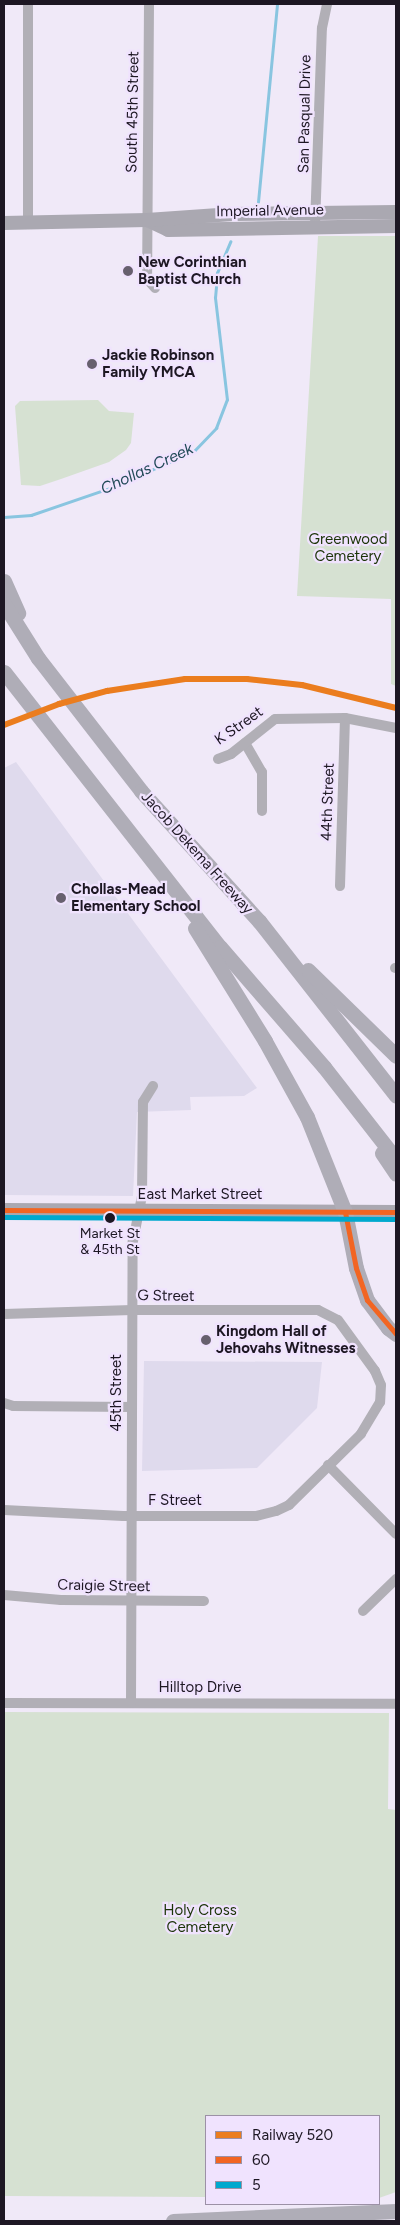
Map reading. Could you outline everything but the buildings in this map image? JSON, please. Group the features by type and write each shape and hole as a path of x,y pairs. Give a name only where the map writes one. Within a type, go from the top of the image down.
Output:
{"highway":[{"path":"4,581 38,658"},
{"name":"Jacob Dekema Freeway","path":"4,604 38,658 141,791 259,921 396,1096"},
{"path":"4,672 220,947 324,1067 396,1159"},
{"path":"153,860 279,1066 307,1118 345,1212 356,1268 367,1300 388,1328 396,1334"},
{"path":"259,921 396,1056"},
{"path":"324,1067 396,1174"},
{"path":"336,2215 396,2206"},
{"path":"173,2221 396,2211"}],"main road":[{"name":"Imperial Avenue","path":"316,219 396,212"},
{"name":"Imperial Avenue","path":"4,223 147,220 166,216 316,219 396,226"},
{"name":"East Market Street","path":"4,1210 396,1212"}],"street":[{"path":"28,4 28,223"},
{"name":"South 45th Street","path":"149,4 147,279 155,288"},
{"name":"San Pasqual Drive","path":"316,219 322,28 327,4"},
{"name":"K Street","path":"218,759 230,754 275,719 345,718 396,728"},
{"name":"44th Street","path":"340,886 345,718"},
{"path":"244,743 262,772 262,810"},
{"name":"45th Street","path":"131,1703 133,1602 133,1240 142,1196 143,1102 153,1086"},
{"name":"G Street","path":"4,1314 132,1310 328,1313 338,1320 381,1385 380,1402 373,1418 328,1465"},
{"path":"4,1403 13,1406 132,1407"},
{"path":"328,1465 396,1534"},
{"name":"F Street","path":"4,1510 133,1516 256,1516 290,1505 328,1465"},
{"path":"363,1611 396,1579"},
{"name":"Craigie Street","path":"4,1595 133,1602 204,1601"},
{"name":"Hilltop Drive","path":"4,1702 396,1704"}],"shaded area":[{"name":"Chollas-Mead Elementary School","path":"16,762 257,1088 244,1096 190,1097 191,1110 137,1112 133,1196 4,1195 4,768"},
{"path":"144,1361 322,1362 317,1408 257,1468 142,1471"}],"green space":[{"name":"Greenwood Cemetery","path":"318,236 396,236 396,686 391,684 391,599 297,596"},
{"path":"98,400 109,411 134,413 131,443 126,450 109,462 40,486 21,485 15,406 20,401"},
{"name":"Holy Cross Cemetery","path":"4,1712 389,1713 388,1809 396,1810 396,2192 380,2198 380,2115 205,2115 205,2197 4,2196"}],"waterway":[{"path":"258,202 277,4"},
{"name":"Chollas Creek","path":"4,517 31,515 113,487 194,451 216,428 227,400 215,298 217,273 230,242"}],"rail line":[{"name":"520","path":"4,725 59,704 107,691 185,679 247,679 302,685 396,708"}],"transit line":[{"name":"60","path":"4,1210 396,1212"},
{"name":"60","path":"345,1212 356,1268 367,1300 396,1334"},
{"name":"5","path":"4,1217 396,1219"}],"place":[{"name":"New Corinthian Baptist Church","path":"128,271"},
{"name":"Jackie Robinson Family YMCA","path":"92,364"},
{"name":"Chollas-Mead Elementary School","path":"61,898"},
{"name":"Market St & 45th St","path":"110,1218"},
{"name":"Kingdom Hall of Jehovahs Witnesses","path":"206,1340"}]}
